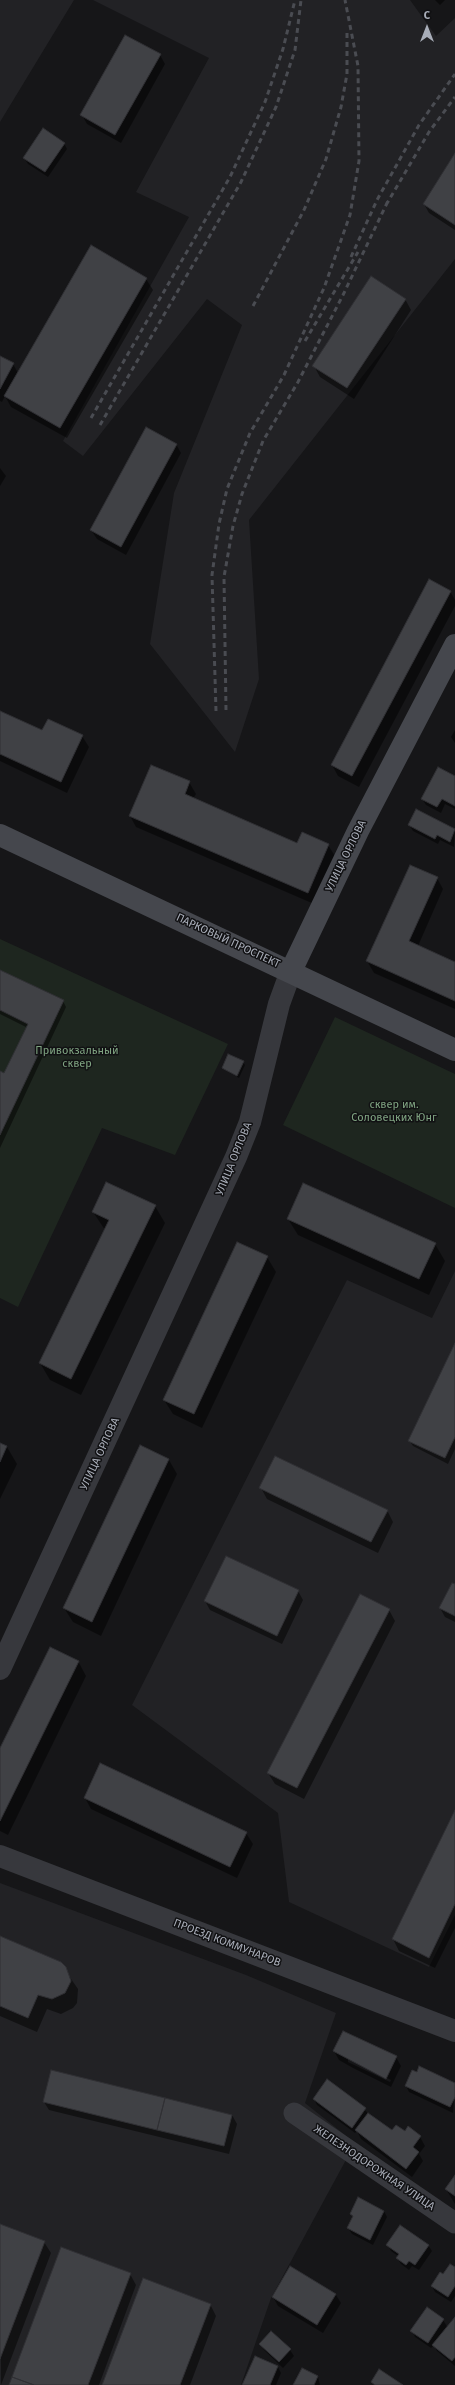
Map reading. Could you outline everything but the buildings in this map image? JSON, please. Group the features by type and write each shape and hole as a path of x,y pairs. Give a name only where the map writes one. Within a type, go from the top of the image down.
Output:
{"main road":[{"name":"УЛИЦА ОРЛОВА","path":"291,971 358,831 455,645"},
{"name":"ПАРКОВЫЙ ПРОСПЕКТ","path":"0,835 291,971 455,1050"}],"street":[{"name":"УЛИЦА ОРЛОВА","path":"0,1669 233,1164 250,1122 279,1004 291,971"},
{"name":"ПРОЕЗД КОММУНАРОВ","path":"0,1856 455,2031"},
{"name":"ЖЕЛЕЗНОДОРОЖНАЯ УЛИЦА","path":"294,2113 455,2223"}],"shaded area":[{"path":"0,0 74,0 0,122"},
{"path":"93,0 410,0 436,36 455,18 455,259 249,520 259,679 235,752 150,644 174,493 242,325 207,299 83,456 63,441 189,217 136,192 209,58"},
{"path":"455,1271 455,1915 429,1967 289,1902 278,1813 132,1705 347,1280 432,1318"},
{"path":"0,1883 246,1975 336,2013 305,2103 350,2139 347,2158 271,2298 241,2385 0,2385"}],"green space":[{"name":"Привокзальный сквер","path":"0,939 228,1044 175,1155 102,1128 18,1307 0,1298"},
{"name":"сквер им. Соловецких Юнг","path":"335,1017 455,1074 455,1208 283,1125"}],"railway":[{"path":"91,418 230,177 265,102 283,49 295,0"},
{"path":"100,425 241,182 276,107 295,50 301,0"},
{"path":"216,711 212,575 219,524 227,489 250,433 284,375 324,288 350,215 359,161 358,66 345,0"},
{"path":"253,306 304,210 326,159 341,107 347,74 347,32"},
{"path":"351,257 377,200 419,125 455,74"},
{"path":"386,205 429,132 455,97"},
{"path":"226,710 224,577 233,526 242,494 263,441 298,382 343,295 388,201"},
{"path":"305,341 358,252"}]}
